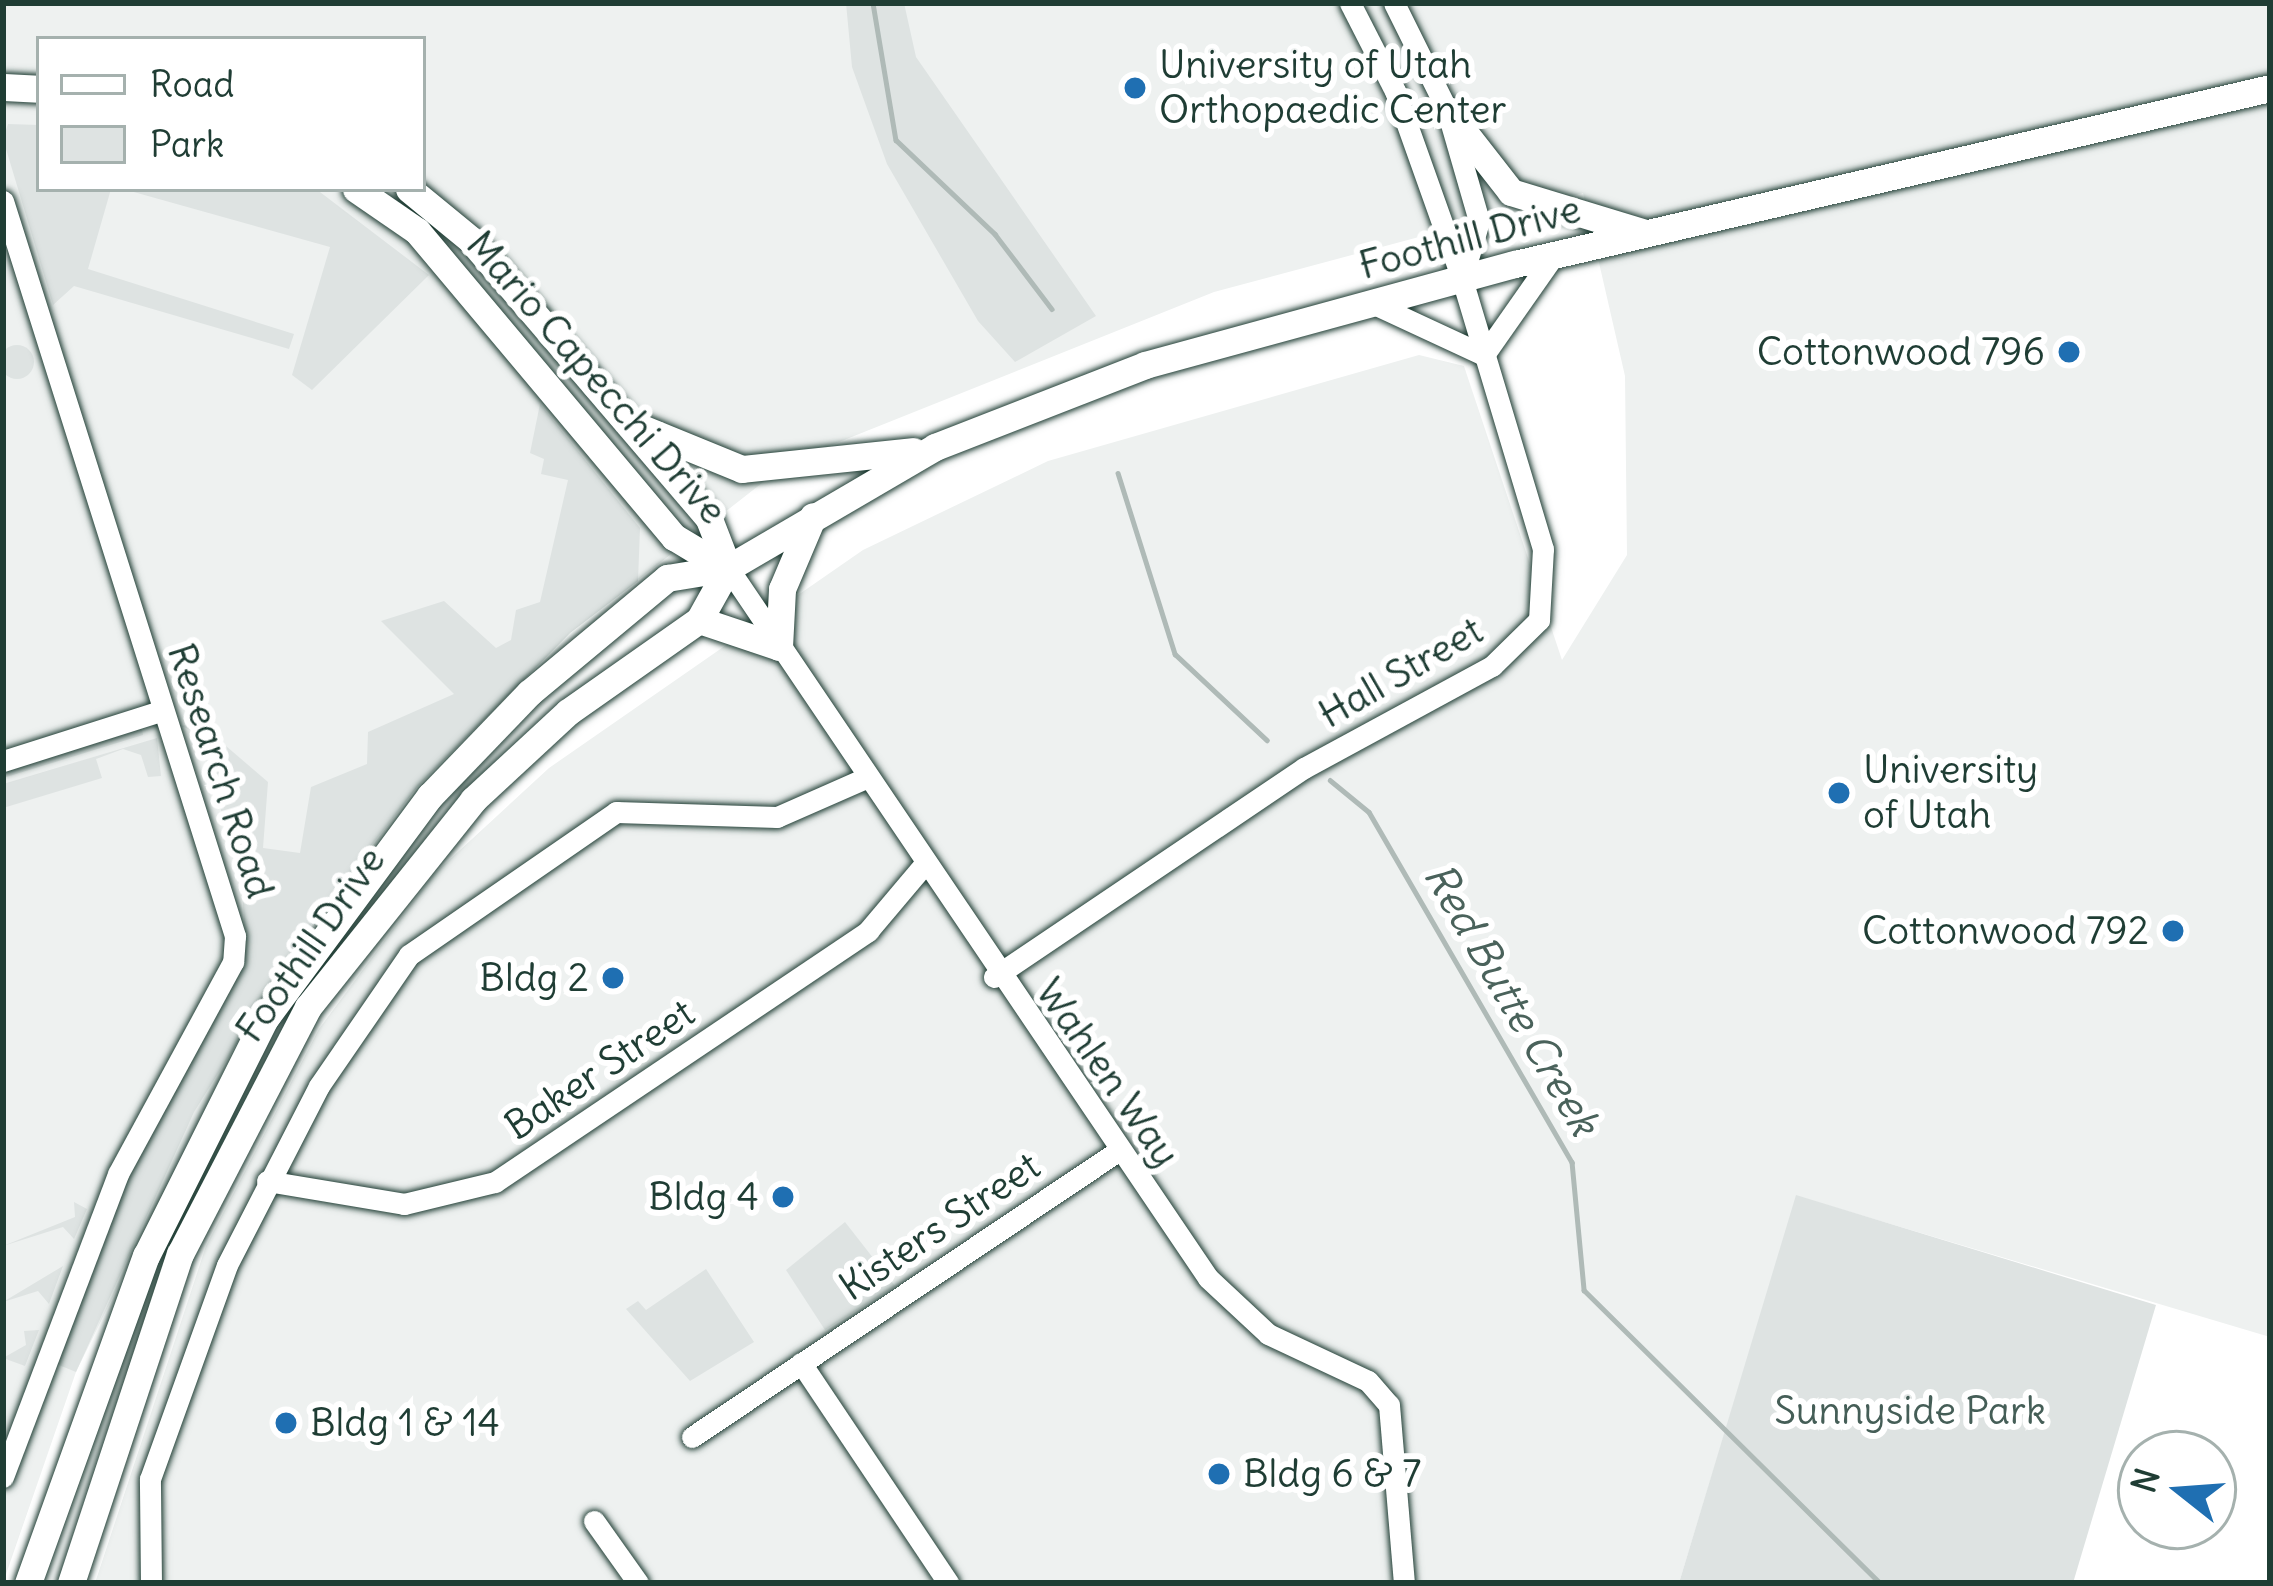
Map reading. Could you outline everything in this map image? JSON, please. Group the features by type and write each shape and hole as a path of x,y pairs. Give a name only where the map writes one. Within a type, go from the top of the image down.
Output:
{"main road":[{"path":"3,87 36,89"},
{"name":"Foothill Drive","path":"35,1579 79,1437 192,1152 324,929 529,693 667,578 728,568 935,447 1145,365 1554,255 2270,88"},
{"path":"1447,110 1511,192 1646,233"},
{"name":"Mario Capecchi Drive","path":"360,192 416,231 674,537 728,568"},
{"name":"Mario Capecchi Drive","path":"413,192 471,239 709,519 728,568"},
{"path":"578,370 646,434 742,470 935,447"},
{"path":"699,620 779,647 782,589 813,516"},
{"name":"Foothill Drive","path":"71,1583 105,1471 218,1168 359,933 524,748 699,620 728,568"}],"street":[{"name":"Hall Street","path":"994,977 1304,768 1492,666 1532,632 1547,567 1462,279 1405,114 1350,3"},
{"path":"1394,3 1447,110 1479,221 1462,279"},
{"name":"Research Road","path":"3,202 235,936 233,962 118,1174 3,1477"},
{"path":"1374,304 1484,355 1554,255"},
{"name":"Wahlen Way","path":"728,568 994,977 1234,1306 1389,1405 1404,1583"},
{"path":"3,761 161,711"},
{"path":"151,1583 150,1479 267,1181 409,955 584,829 658,806 777,817 868,777"},
{"name":"Baker Street","path":"267,1181 404,1204 495,1182 868,931 922,867"},
{"name":"Kisters Street","path":"692,1437 1118,1150"},
{"path":"801,1364 948,1583"},
{"path":"594,1521 638,1583"}],"shaded area":[{"path":"3,3 2270,3 2270,1337 1797,1196 1679,1583 95,1583 206,1246 319,1029 434,874 549,768 863,550 1048,461 1419,355 1464,366 1562,660 1627,555 1625,376 1583,193 1214,292 789,462 570,633 417,787 253,1010 76,1372 3,1583"}],"green space":[{"path":"846,3 904,3 916,57 1096,316 1015,362 978,321 887,164 852,67"},
{"path":"8,124 36,125 36,192 110,192 88,269 294,334 289,349 74,286 53,305 3,139"},
{"path":"134,192 320,192 429,275 312,390 292,375 330,247"},
{"path":"17,345 29,350 34,362 29,374 17,379 5,374 0,362 5,350"},
{"path":"540,404 640,528 638,581 570,633 417,787 317,915 194,1112 76,1372 54,1363 116,1204 246,949 241,875 197,733 181,726 198,722 268,782 263,848 300,853 311,787 367,764 368,732 454,694 381,621 444,601 496,648 511,640 516,610 540,602 568,480 541,474 544,459 530,453"},
{"path":"142,729 143,735 3,778 3,773"},
{"path":"157,738 161,776 148,777 141,755 123,749 96,759 102,778 3,808 3,784"},
{"name":"Sunnyside Park","path":"1796,1195 2156,1305 2073,1583 1679,1583"},
{"path":"74,1202 87,1209 74,1239 63,1227 3,1246 75,1217"},
{"path":"845,1222 895,1286 825,1330 786,1270"},
{"path":"63,1266 49,1304 38,1291 3,1302"},
{"path":"706,1269 754,1342 690,1381 626,1309 638,1301 646,1310"},
{"path":"39,1330 25,1366 3,1358 26,1345 24,1331"}],"waterway":[{"name":"Red Butte Creek","path":"873,3 896,140 995,234 1052,309"},
{"name":"Red Butte Creek","path":"1118,473 1175,654 1267,740"},
{"name":"Red Butte Creek","path":"1330,780 1369,812 1572,1162 1584,1290 1880,1583"}],"place":[{"name":"University of Utah Orthopaedic Center","path":"1135,88"},
{"name":"Cottonwood 796","path":"2069,352"},
{"name":"University of Utah","path":"1839,793"},
{"name":"Cottonwood 792","path":"2173,931"},
{"name":"Bldg 2","path":"613,978"},
{"name":"Bldg 4","path":"783,1197"},
{"name":"Bldg 1 & 14","path":"286,1423"},
{"name":"Bldg 6 & 7","path":"1219,1474"}]}
